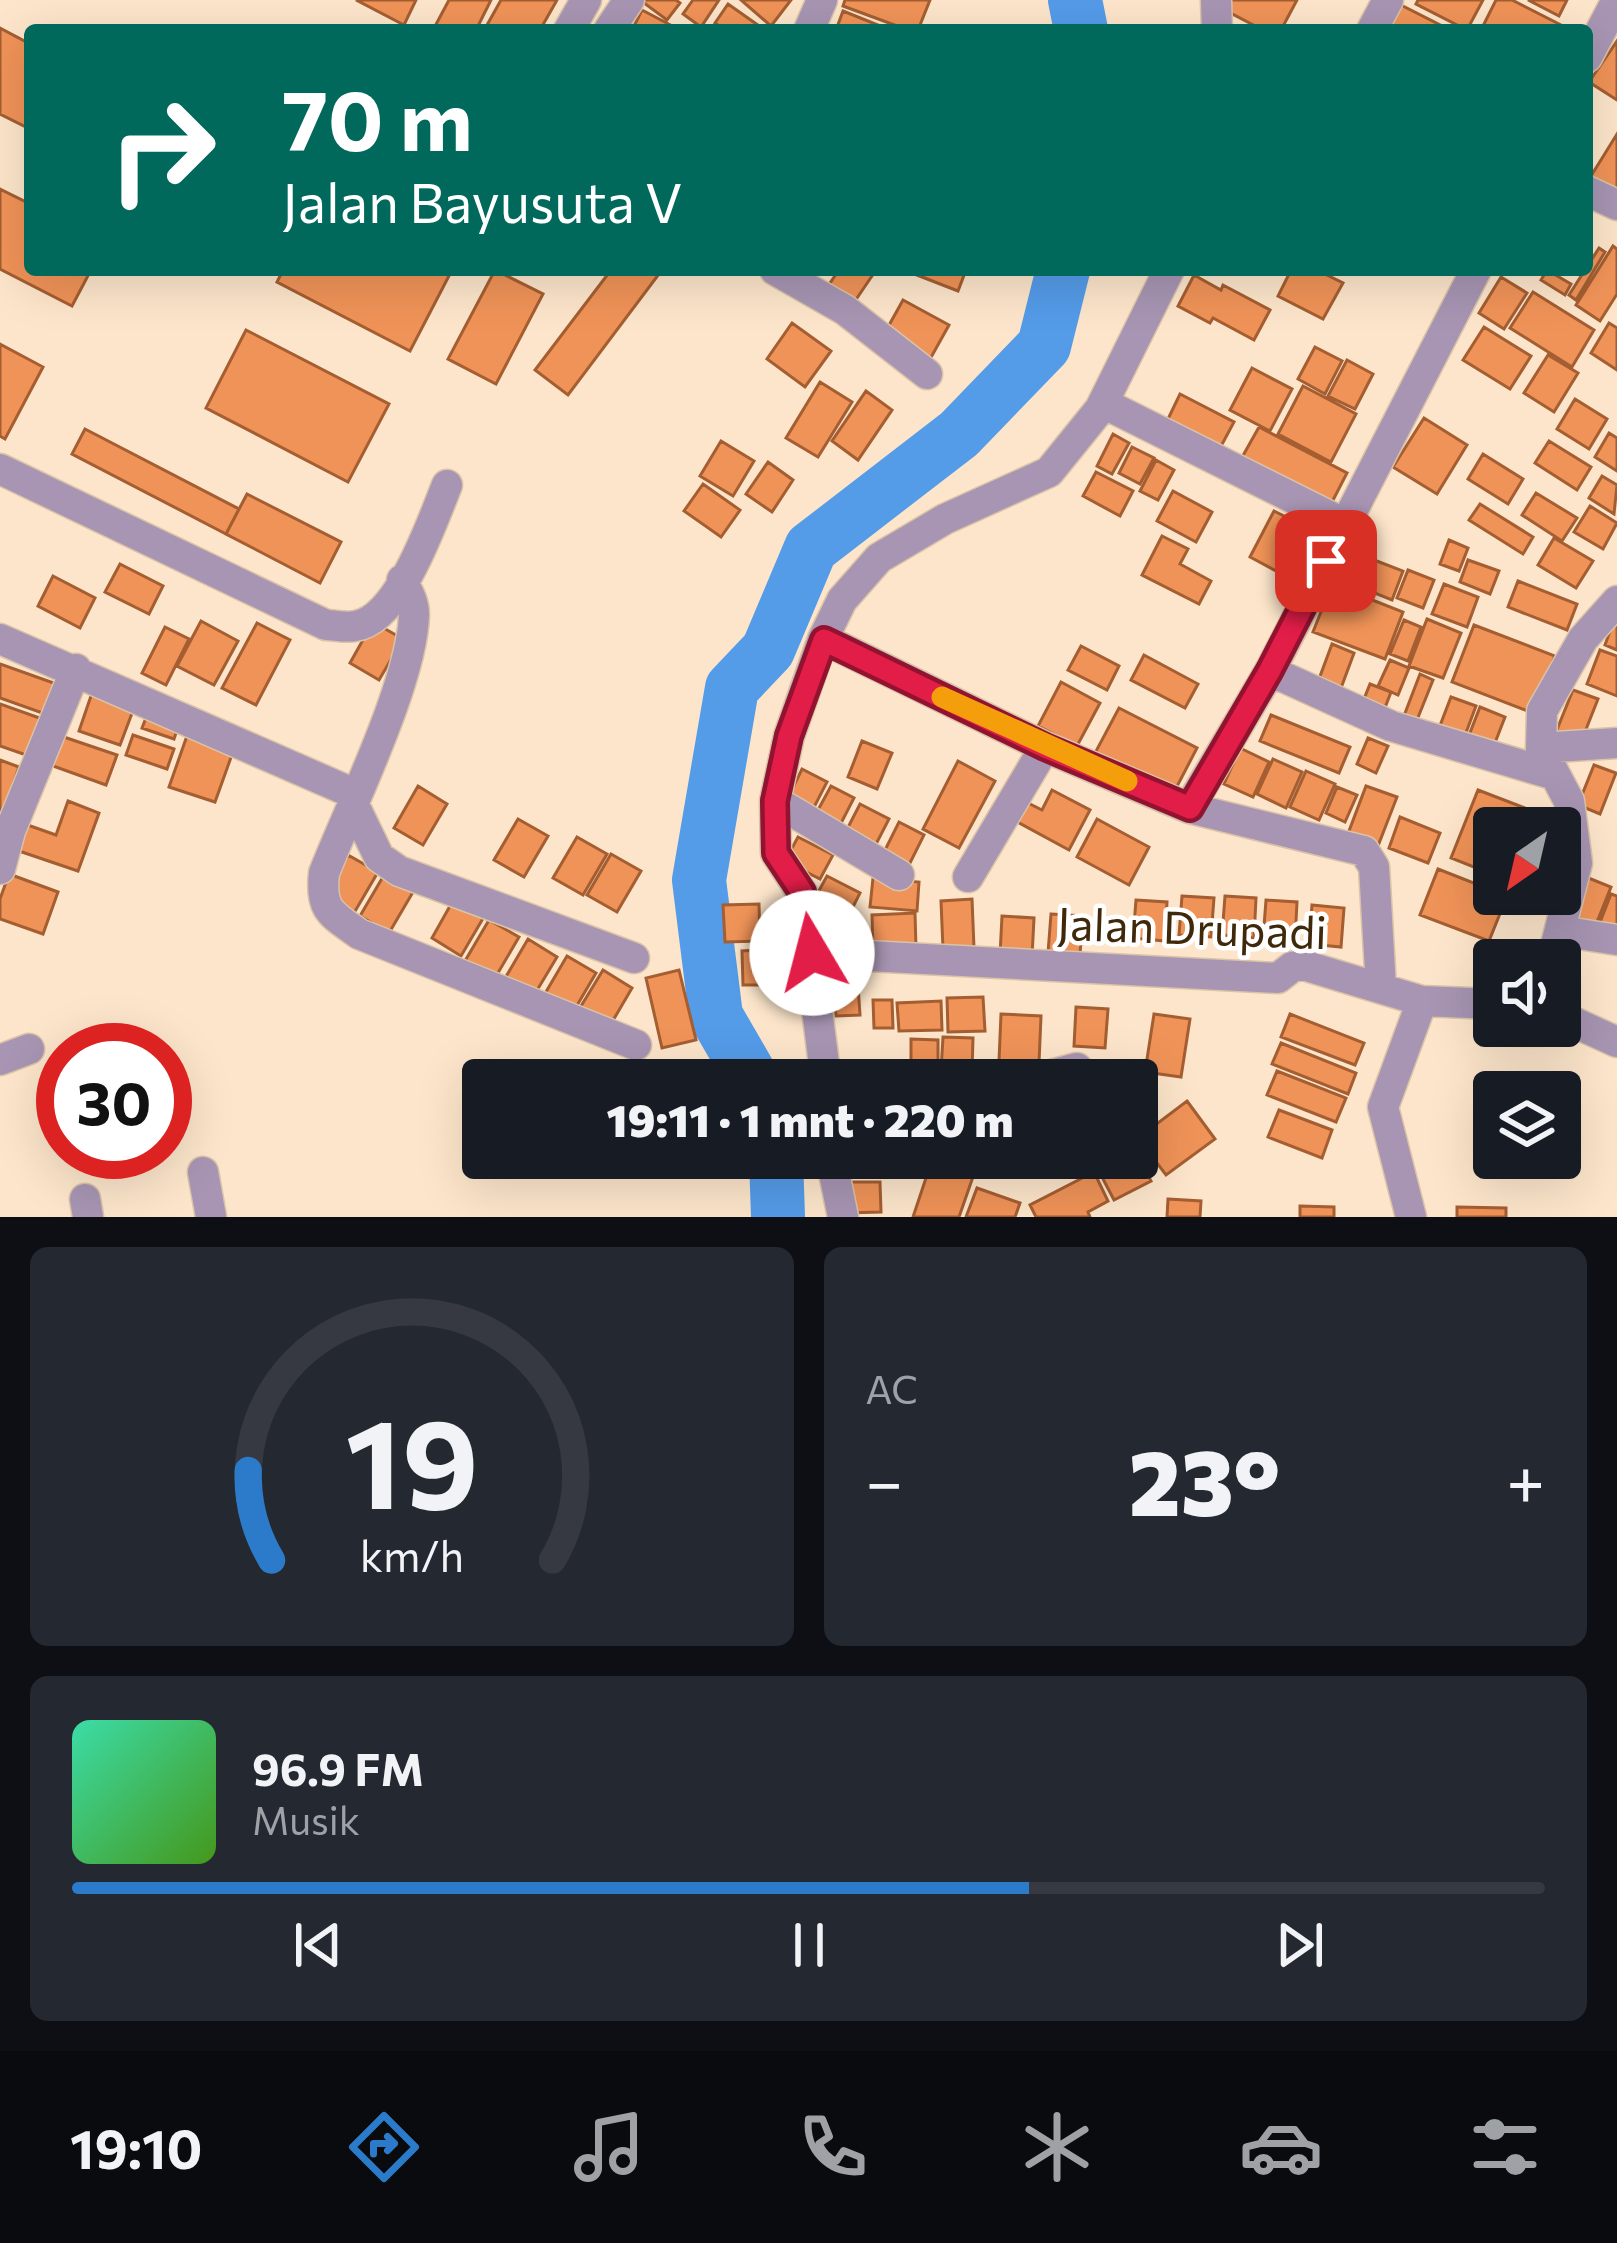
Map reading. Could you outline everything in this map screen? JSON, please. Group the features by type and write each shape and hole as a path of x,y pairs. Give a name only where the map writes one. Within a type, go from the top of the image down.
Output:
{"street":[{"path":"1593,46 1617,0"},
{"path":"785,276 844,310 927,374"},
{"path":"824,1059 802,892 776,853 775,801 789,736 824,640 842,600 879,558 945,519 1049,472 1103,403 1166,276"},
{"path":"1190,808 1270,670 1473,276"},
{"path":"1103,403 1345,524"},
{"path":"0,469 326,625 358,626 384,611 418,553 447,484"},
{"path":"402,580 412,600 411,633 388,712 324,873 321,897 330,913 358,934 636,1046"},
{"path":"1558,939 1577,863 1569,801 1548,762 1542,711 1597,620 1617,601"},
{"path":"0,640 76,669 354,798 380,856 399,871 634,958"},
{"path":"824,640 1045,747 1190,808 1364,851 1374,867 1381,988"},
{"path":"0,868 10,831 76,669"},
{"path":"1270,670 1391,726 1548,762 1617,743"},
{"path":"968,878 1045,747"},
{"path":"775,801 899,875"},
{"path":"1581,944 1617,940"},
{"name":"Jalan Drupadi","path":"812,953 1278,978 1303,965 1422,1001 1473,1003"},
{"path":"1411,1217 1383,1107 1422,1001"},
{"path":"1581,1026 1617,1042"},
{"path":"203,1172 211,1217"},
{"path":"835,1179 843,1217"}],"building":[{"path":"356,0 416,0 402,24"},
{"path":"449,0 491,0 479,24 436,24"},
{"path":"501,0 557,0 543,24 488,24"},
{"path":"640,0 676,0 680,3 667,20"},
{"path":"693,0 719,0 703,24 683,14"},
{"path":"741,0 791,0 769,24"},
{"path":"845,0 930,0 920,24 892,24 843,6"},
{"path":"1225,0 1297,0 1284,24 1252,24 1221,8"},
{"path":"1418,0 1483,0 1470,24 1455,24 1416,4"},
{"path":"1496,0 1512,0 1559,24 1484,24"},
{"path":"1528,0 1567,0 1559,16"},
{"path":"1397,3 1437,24 1391,24 1387,22"},
{"path":"728,4 756,24 716,24"},
{"path":"642,10 669,24 635,24"},
{"path":"843,11 876,24 838,24"},
{"path":"0,28 24,41 24,126 0,114"},
{"path":"1617,41 1617,100 1593,85 1593,76"},
{"path":"1617,134 1617,193 1593,173"},
{"path":"0,189 24,201 24,276 88,276 72,306 0,269"},
{"path":"1613,246 1617,249 1617,294 1600,321 1576,305"},
{"path":"1599,248 1605,252 1593,272"},
{"path":"280,276 449,276 410,351 277,282"},
{"path":"492,276 507,276 543,294 496,384 448,359"},
{"path":"606,276 657,276 568,395 535,370"},
{"path":"835,276 872,276 853,304 828,286"},
{"path":"919,276 964,276 958,291"},
{"path":"1196,276 1270,310 1254,340 1178,306"},
{"path":"1288,276 1329,276 1343,283 1323,319 1278,296"},
{"path":"1557,276 1571,284 1565,295 1541,280"},
{"path":"1581,276 1590,276 1576,300 1569,295"},
{"path":"1501,277 1527,293 1504,329 1479,313"},
{"path":"1533,292 1594,330 1572,367 1510,328"},
{"path":"903,300 949,325 929,361 883,336"},
{"path":"792,323 831,351 805,387 767,359"},
{"path":"1609,323 1617,328 1617,370 1591,353"},
{"path":"1484,327 1531,356 1510,389 1463,360"},
{"path":"246,330 389,404 348,482 206,408"},
{"path":"0,344 43,367 5,439 0,436"},
{"path":"1315,347 1342,361 1325,394 1298,379"},
{"path":"1548,355 1578,373 1554,412 1524,393"},
{"path":"1347,360 1373,374 1355,409 1328,396"},
{"path":"1252,368 1292,389 1270,431 1230,410"},
{"path":"820,382 852,402 818,457 786,438"},
{"path":"1303,386 1356,414 1331,462 1278,434"},
{"path":"866,391 892,410 858,460 832,441"},
{"path":"1180,394 1234,422 1219,450 1166,423"},
{"path":"1575,399 1607,419 1589,449 1557,429"},
{"path":"1424,418 1467,445 1437,494 1393,467"},
{"path":"1259,427 1347,473 1329,508 1240,461"},
{"path":"85,429 239,509 226,534 72,454"},
{"path":"1609,433 1617,438 1617,471 1595,457"},
{"path":"1113,434 1129,443 1112,474 1097,466"},
{"path":"721,441 754,461 733,496 700,476"},
{"path":"1549,441 1591,467 1577,490 1535,463"},
{"path":"1132,447 1154,458 1140,484 1119,473"},
{"path":"1483,454 1523,479 1508,504 1468,479"},
{"path":"1156,460 1174,470 1158,500 1140,491"},
{"path":"768,462 793,480 772,512 746,494"},
{"path":"1096,472 1133,491 1120,516 1083,496"},
{"path":"1602,476 1617,485 1614,514 1589,498"},
{"path":"703,484 740,510 721,537 684,511"},
{"path":"1173,491 1212,512 1196,542 1157,521"},
{"path":"1536,493 1577,518 1562,541 1522,515"},
{"path":"247,494 341,542 320,583 226,534"},
{"path":"1480,504 1533,537 1523,554 1469,520"},
{"path":"1590,506 1617,523 1603,549 1574,532"},
{"path":"1274,511 1302,525 1278,572 1250,557"},
{"path":"1162,536 1188,549 1180,564 1211,581 1199,604 1142,575"},
{"path":"1554,538 1593,561 1576,588 1538,565"},
{"path":"1449,540 1468,548 1459,571 1440,564"},
{"path":"1356,553 1403,571 1392,600 1345,581"},
{"path":"1468,560 1499,571 1490,594 1460,582"},
{"path":"120,564 163,586 149,614 105,592"},
{"path":"1408,570 1434,580 1423,608 1397,598"},
{"path":"53,576 95,598 80,628 38,606"},
{"path":"1518,581 1577,604 1567,630 1508,607"},
{"path":"1332,584 1403,612 1385,659 1313,632"},
{"path":"1444,584 1478,597 1467,627 1432,614"},
{"path":"1427,619 1461,633 1443,678 1409,666"},
{"path":"1404,620 1421,627 1408,661 1390,654"},
{"path":"201,621 238,641 214,685 177,666"},
{"path":"373,622 403,639 379,680 350,663"},
{"path":"257,623 290,640 256,705 222,688"},
{"path":"1613,623 1617,625 1617,650 1605,645"},
{"path":"1474,625 1555,656 1533,713 1452,682"},
{"path":"165,627 189,639 166,685 142,673"},
{"path":"1332,644 1354,653 1341,688 1319,679"},
{"path":"1081,646 1119,666 1107,690 1068,670"},
{"path":"1600,650 1617,656 1617,696 1587,684"},
{"path":"1144,655 1198,684 1185,708 1131,680"},
{"path":"1390,660 1409,668 1398,695 1378,686"},
{"path":"0,664 62,686 51,716 0,698"},
{"path":"1420,674 1433,680 1415,725 1402,721"},
{"path":"1061,682 1100,703 1077,746 1038,726"},
{"path":"1370,684 1391,692 1381,718 1360,709"},
{"path":"1573,690 1598,699 1581,742 1556,732"},
{"path":"92,693 134,708 120,745 79,731"},
{"path":"1451,697 1476,706 1461,746 1436,736"},
{"path":"0,704 45,720 32,757 0,746"},
{"path":"1480,707 1505,717 1491,753 1466,743"},
{"path":"1119,708 1197,748 1173,794 1095,753"},
{"path":"149,710 180,721 174,739 142,728"},
{"path":"1271,715 1350,747 1339,773 1260,741"},
{"path":"188,733 234,749 215,802 169,787"},
{"path":"55,734 117,755 106,785 45,763"},
{"path":"133,735 174,749 167,769 126,755"},
{"path":"1368,738 1388,746 1376,773 1357,764"},
{"path":"862,741 892,753 877,789 848,777"},
{"path":"1240,748 1269,762 1253,797 1224,784"},
{"path":"1273,759 1302,772 1286,808 1257,794"},
{"path":"0,760 19,767 0,822"},
{"path":"958,761 995,781 959,848 923,829"},
{"path":"1594,765 1616,773 1600,814 1578,805"},
{"path":"802,769 827,782 809,817 785,804"},
{"path":"1306,771 1335,784 1319,820 1290,807"},
{"path":"418,786 447,804 423,845 394,828"},
{"path":"831,786 854,798 836,833 812,821"},
{"path":"1366,786 1397,797 1376,851 1346,839"},
{"path":"1337,787 1357,795 1345,822 1326,813"},
{"path":"1052,790 1090,810 1069,850 1012,819 1022,800 1042,810"},
{"path":"1478,790 1522,807 1473,807 1473,867 1451,858"},
{"path":"68,801 99,813 78,871 13,849 22,823 56,835"},
{"path":"860,804 889,819 872,852 843,837"},
{"path":"1400,817 1440,833 1428,863 1389,848"},
{"path":"518,819 548,836 524,877 494,860"},
{"path":"1097,819 1149,847 1129,885 1077,857"},
{"path":"899,822 924,835 906,871 881,858"},
{"path":"577,837 607,854 583,895 553,878"},
{"path":"798,837 833,855 820,879 785,861"},
{"path":"611,854 641,871 617,912 587,895"},
{"path":"348,855 378,872 354,913 325,896"},
{"path":"1438,869 1473,883 1473,915 1499,915 1490,939 1484,939 1420,915"},
{"path":"9,874 58,892 43,934 0,919 0,899"},
{"path":"384,875 413,892 389,933 360,916"},
{"path":"827,876 860,893 850,913 816,896"},
{"path":"1586,877 1611,887 1595,927 1570,917 1581,915"},
{"path":"873,878 919,882 917,911 870,907"},
{"path":"1611,894 1617,896 1617,932 1599,925"},
{"path":"1182,896 1214,898 1211,937 1179,935"},
{"path":"1225,896 1256,898 1254,938 1222,935"},
{"path":"455,897 485,915 461,956 432,938"},
{"path":"972,899 974,948 943,949 941,901"},
{"path":"1136,900 1167,902 1165,941 1133,938"},
{"path":"1266,900 1297,902 1295,941 1263,939"},
{"path":"759,904 760,941 725,942 723,905"},
{"path":"1312,905 1344,908 1341,947 1309,944"},
{"path":"915,913 916,948 873,949 872,915"},
{"path":"1051,914 1083,916 1080,954 1048,953"},
{"path":"1002,916 1034,918 1032,957 1000,955"},
{"path":"489,920 519,937 495,978 465,961"},
{"path":"849,920 850,939 828,940 827,921"},
{"path":"528,939 557,957 533,997 504,980"},
{"path":"771,949 773,985 743,985 742,951"},
{"path":"567,956 596,973 572,1014 543,997"},
{"path":"603,970 632,988 608,1029 578,1011"},
{"path":"679,970 696,1040 662,1048 646,978"},
{"path":"834,985 858,985 860,1015 836,1016"},
{"path":"983,997 985,1031 948,1032 947,998"},
{"path":"873,1000 892,1000 893,1028 874,1028"},
{"path":"941,1001 942,1030 899,1031 897,1003"},
{"path":"1076,1007 1108,1009 1105,1048 1074,1046"},
{"path":"1001,1014 1041,1016 1039,1059 999,1059"},
{"path":"1154,1014 1190,1019 1181,1077 1158,1074 1158,1059 1147,1059"},
{"path":"1290,1014 1364,1043 1355,1065 1281,1037"},
{"path":"943,1037 973,1038 972,1059 942,1059"},
{"path":"911,1039 938,1040 938,1059 911,1059"},
{"path":"1281,1043 1356,1073 1348,1094 1272,1064"},
{"path":"1277,1071 1346,1098 1336,1122 1267,1095"},
{"path":"1187,1101 1215,1139 1166,1175 1158,1164 1158,1123"},
{"path":"1279,1110 1332,1130 1322,1158 1268,1137"},
{"path":"926,1179 972,1179 959,1217 913,1217"},
{"path":"1080,1179 1097,1179 1108,1201 1088,1212 1090,1217 1036,1217 1030,1205"},
{"path":"1103,1179 1150,1179 1151,1181 1114,1200"},
{"path":"845,1182 880,1182 881,1212 846,1213"},
{"path":"977,1188 1020,1203 1015,1217 966,1217"},
{"path":"1168,1199 1201,1201 1200,1217 1167,1217"},
{"path":"1300,1206 1334,1207 1334,1217 1300,1217"},
{"path":"1457,1207 1506,1208 1506,1217 1457,1217"}],"waterway":[{"path":"1075,0 1080,24"},
{"path":"741,1059 716,1016 699,880 732,688 768,650 811,548 959,434 1044,346 1062,276"},
{"path":"777,1179 778,1217"}],"slow traffic":[{"path":"942,697 1127,781"}],"route":[{"path":"812,953 802,892 776,853 775,801 789,736 824,640 1045,747 1190,808 1326,561"}]}
